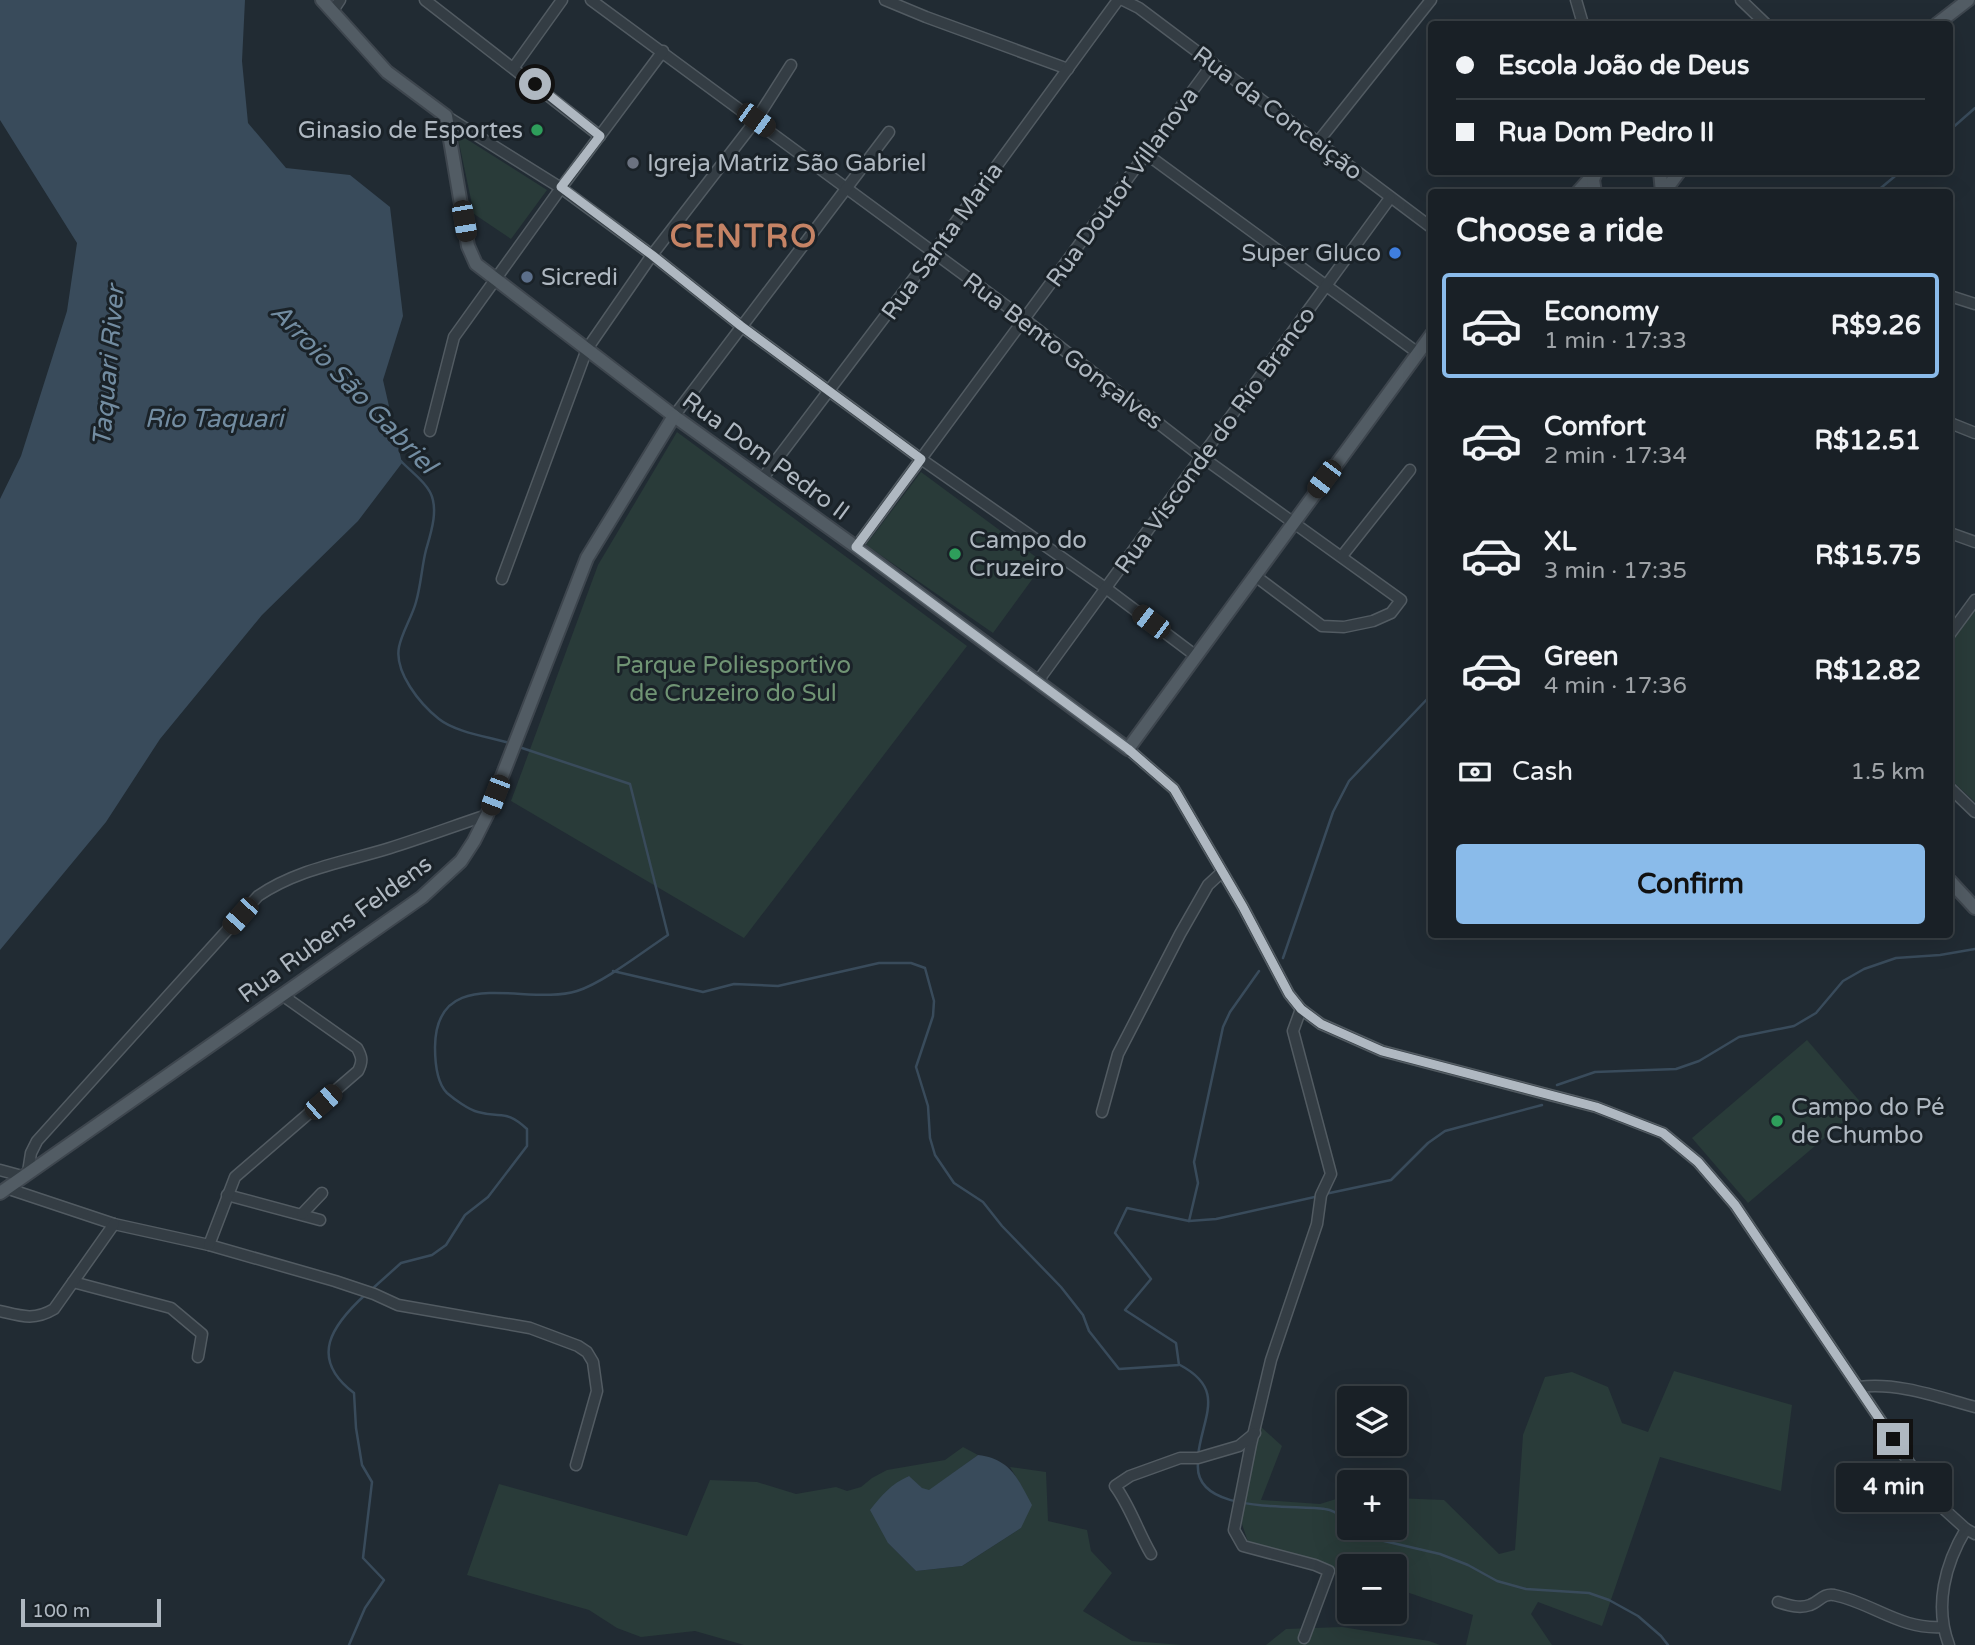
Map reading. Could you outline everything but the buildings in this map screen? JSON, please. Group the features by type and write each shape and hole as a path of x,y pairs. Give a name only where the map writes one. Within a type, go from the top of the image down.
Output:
{"main road":[{"path":"322,0 387,72 446,116"},
{"path":"1941,21 1968,0"},
{"name":"Rua Dom Pedro II","path":"446,116 470,256 476,264 674,416 1128,749"},
{"path":"1581,189 1593,175"},
{"path":"1665,189 1677,175"},
{"path":"1128,749 1428,339"},
{"name":"Rua Rubens Feldens","path":"3,1190 422,897 461,861 487,815 587,558 674,416"},
{"path":"1953,884 1975,908"}],"street":[{"path":"332,12 340,0"},
{"path":"425,0 600,136"},
{"path":"514,67 562,0"},
{"name":"Rua Bento Gonçalves","path":"591,0 848,187 1202,457 1401,600 1391,613 1373,621 1344,627 1322,626 1254,575"},
{"path":"886,0 1068,69"},
{"name":"Rua Santa Maria","path":"762,479 1121,0"},
{"name":"Rua da Conceição","path":"1121,0 1139,8 1428,225"},
{"path":"1317,143 1431,0"},
{"path":"1576,0 1582,21"},
{"path":"1741,0 1763,21"},
{"path":"430,431 454,337 561,187 663,51"},
{"name":"Rua Doutor Villanova","path":"856,547 1213,63"},
{"path":"502,579 587,348 652,255 756,120 791,65"},
{"path":"446,116 561,187 741,326 921,459 1107,589 1196,656"},
{"path":"674,416 889,132"},
{"path":"1146,153 1418,353"},
{"name":"Rua Visconde do Rio Branco","path":"1038,681 1390,198"},
{"path":"1953,297 1975,304"},
{"path":"1953,424 1975,433"},
{"path":"1342,556 1410,470"},
{"path":"1953,534 1975,542"},
{"path":"1953,630 1975,600"},
{"name":"Rua Dom Pedro II","path":"1128,749 1174,789 1243,907 1289,994 1301,1009 1321,1024 1382,1051 1596,1107 1663,1133 1698,1162 1735,1205 1935,1501 1970,1532"},
{"path":"1953,791 1975,812"},
{"path":"0,1170 25,1174 37,1142 258,896 277,883 295,876 391,848 487,815"},
{"path":"1102,1112 1118,1054 1185,924 1208,885 1223,872"},
{"path":"209,1245 235,1177 358,1071 362,1063 357,1048 282,995"},
{"path":"1301,1009 1293,1031 1331,1174 1321,1195 1317,1224 1271,1360 1234,1530 1243,1546 1329,1571 1304,1638"},
{"path":"3,1190 114,1224 209,1245 368,1292 398,1305 530,1328 578,1346 587,1352 593,1362 597,1391 576,1465"},
{"path":"302,1214 322,1194"},
{"path":"227,1195 320,1220"},
{"path":"0,1311 30,1318 42,1317 54,1309 114,1224"},
{"path":"73,1282 171,1308 202,1334 198,1357"},
{"path":"1859,1387 1887,1386 1975,1407"},
{"path":"1151,1554 1115,1486 1130,1476 1180,1458 1198,1458 1239,1446 1255,1433"},
{"path":"1949,1645 1942,1627 1941,1606 1948,1565 1970,1532"},
{"path":"1778,1602 1792,1606 1808,1606 1825,1595 1832,1595 1863,1604 1914,1626 1942,1627"}],"green space":[{"path":"457,133 547,190 511,239 474,214"},
{"name":"Parque Poliesportivo de Cruzeiro do Sul","path":"677,432 967,646 744,938 511,801 598,565"},
{"name":"Campo do Cruzeiro","path":"921,472 1044,563 993,633 866,545"},
{"path":"1975,609 1975,802 1953,782 1953,640"},
{"name":"Campo do Pé de Chumbo","path":"1807,1040 1863,1105 1748,1203 1692,1138"},
{"path":"1674,1371 1792,1405 1781,1491 1660,1457 1602,1626 1538,1602 1531,1614 1552,1645 1466,1645 1473,1615 1407,1592 1407,1554 1337,1554 1337,1569 1248,1542 1241,1521 1260,1426 1282,1446 1261,1500 1320,1504 1337,1499 1337,1540 1407,1540 1407,1498 1444,1500 1499,1554 1515,1550 1523,1435 1545,1377 1572,1372 1608,1387 1622,1423 1648,1432"},
{"path":"963,1447 978,1455 929,1491 922,1489 908,1476 888,1543 916,1571 962,1566 1021,1528 1022,1487 1010,1467 1046,1472 1048,1521 1087,1530 1091,1551 1112,1573 1083,1611 1132,1641 1182,1645 744,1645 695,1631 641,1637 617,1628 589,1610 467,1575 499,1484 687,1536 710,1480 757,1482 796,1494 836,1487 847,1491 861,1487 887,1470 945,1460"},
{"path":"1342,1627 1440,1645 1266,1645 1286,1629"}],"water":[{"name":"Rio Taquari","path":"0,0 245,0 242,61 248,123 286,168 350,175 390,207 403,316 383,380 402,463 358,521 262,615 160,739 106,822 0,950 0,499 21,456 67,311 77,243 0,120"},
{"path":"978,1455 989,1457 1006,1466 1022,1487 1032,1505 1021,1528 962,1566 916,1571 888,1543 870,1510 887,1490 903,1479 909,1476 922,1488 929,1490"}],"waterway":[{"path":"1953,127 1975,108"},
{"path":"1880,189 1896,175"},
{"name":"Arroio São Gabriel","path":"401,461 427,488 433,499 434,513 416,602 399,647 400,667 410,687 424,705 446,724 509,743"},
{"path":"1283,958 1333,812 1349,781 1428,698"},
{"name":"Arroio São Gabriel","path":"371,1290 401,1263 432,1255 446,1245 465,1215 488,1197 527,1146 527,1129 520,1123 508,1117 474,1111 447,1093 440,1083 435,1047 439,1021 451,1005 467,996 488,993 557,995 577,991 611,974 668,935 630,784 519,747"},
{"path":"1557,1085 1595,1072 1676,1069 1699,1061 1739,1037 1794,1026 1816,1013 1843,981 1864,969 1896,958 1975,949"},
{"path":"613,971 703,992 734,984 778,986 879,963 911,963 925,968 934,1001 933,1016 916,1067 928,1106 930,1138 935,1155 954,1183 983,1202 1002,1226 1061,1287 1083,1315 1089,1331 1119,1369 1179,1365 1176,1343 1125,1310 1151,1279 1115,1233 1127,1208 1189,1221 1216,1219 1319,1196"},
{"path":"1189,1221 1198,1183 1194,1162 1223,1027 1230,1012 1259,971"},
{"path":"1325,1194 1391,1180 1428,1143 1445,1131 1542,1105"},
{"name":"Arroio São Gabriel","path":"349,1645 365,1608 384,1580 363,1558 372,1482 362,1465 354,1393 340,1380 332,1367 329,1354 335,1330 366,1294"},
{"path":"1180,1365 1194,1374 1207,1394 1208,1405 1198,1456"},
{"path":"1198,1463 1201,1480 1211,1491 1227,1499 1247,1504 1328,1510 1337,1514"},
{"path":"1382,1540 1440,1554 1497,1581 1526,1589 1589,1593 1609,1600 1638,1616 1668,1645"}],"place":[{"name":"Ginasio de Esportes","path":"537,130"},
{"name":"Igreja Matriz São Gabriel","path":"633,163"},
{"name":"Super Gluco","path":"1395,253"},
{"name":"Sicredi","path":"527,277"},
{"name":"Campo do Cruzeiro","path":"955,554"},
{"name":"Campo do Pé de Chumbo","path":"1777,1121"}],"district":[{"name":"CENTRO","path":"744,236"}],"route":[{"path":"535,84 600,136 561,187 741,326 921,459 856,547 1128,749 1174,789 1243,907 1289,994 1301,1009 1321,1024 1382,1051 1596,1107 1663,1133 1698,1162 1735,1205 1893,1439"}],"water label":[{"name":"Taquari River","path":"108,366"}]}
